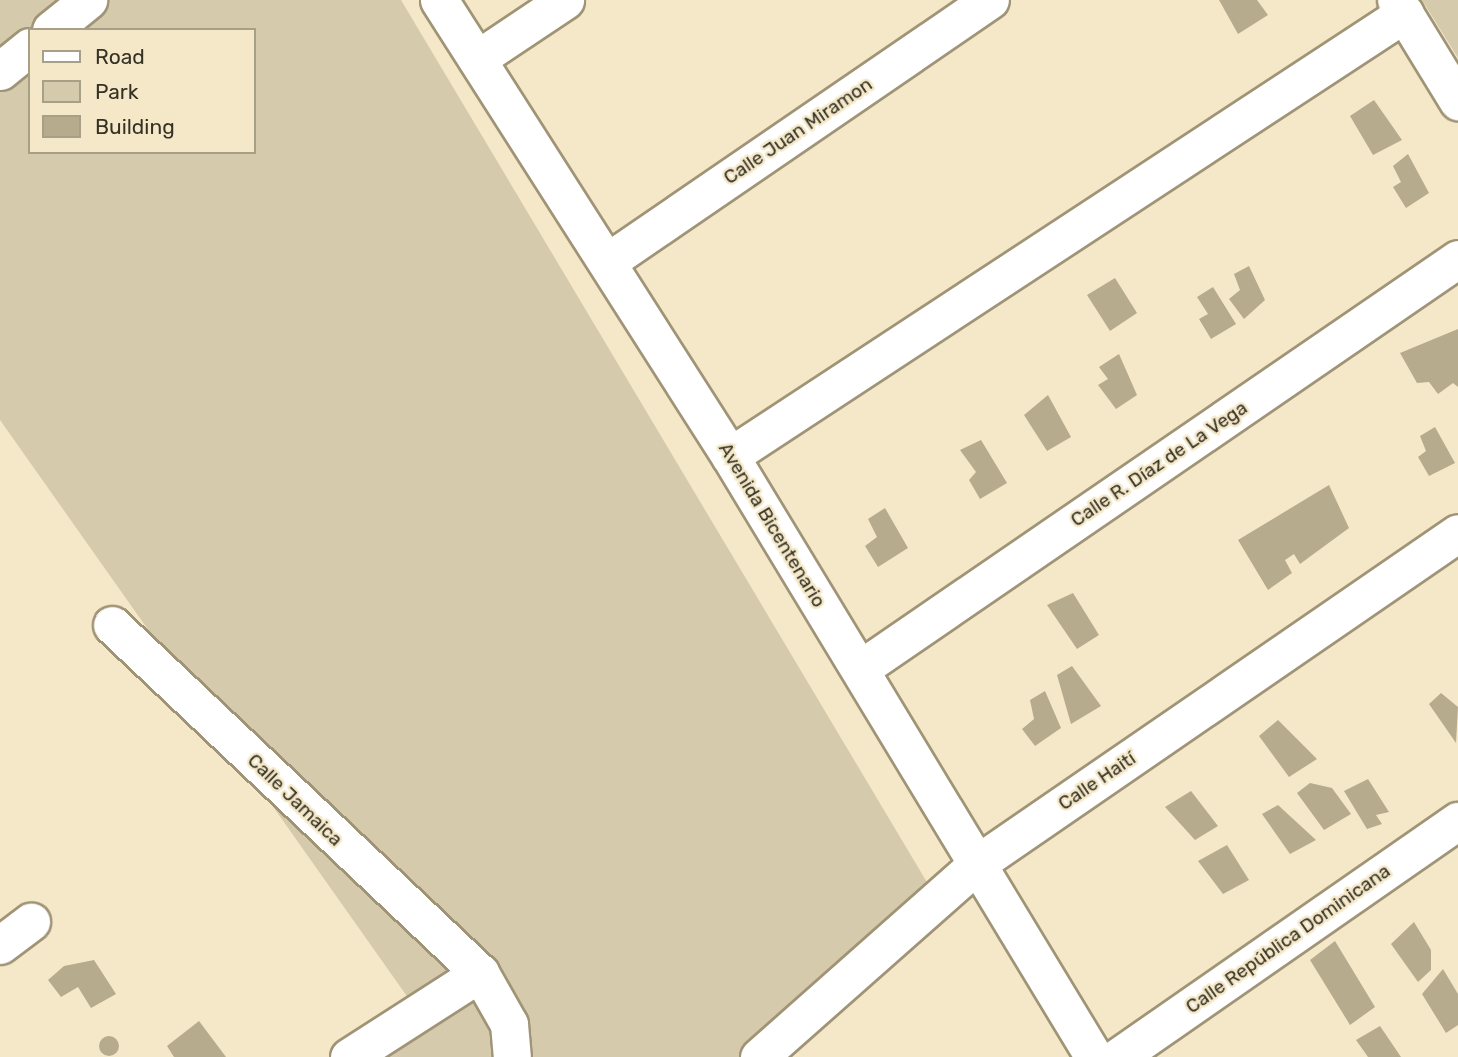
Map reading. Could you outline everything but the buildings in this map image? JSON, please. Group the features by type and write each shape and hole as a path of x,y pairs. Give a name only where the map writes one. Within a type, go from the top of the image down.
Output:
{"street":[{"path":"53,28 88,0"},
{"name":"Avenida Bicentenario","path":"439,0 730,456 1094,1057"},
{"path":"477,59 565,0"},
{"name":"Calle Juan Miramon","path":"607,262 990,0"},
{"path":"730,456 1400,7 1458,101"},
{"path":"0,71 28,49"},
{"name":"Calle R. Díaz de La Vega","path":"860,669 1458,258"},
{"name":"Calle Haití","path":"759,1057 978,863 1458,533"},
{"name":"Calle Jamaica","path":"112,625 480,973 509,1024 512,1057"},
{"name":"Calle República Dominicana","path":"1118,1057 1458,821"},
{"path":"0,945 31,922"},
{"path":"349,1057 480,973"}],"green space":[{"path":"0,0 401,0 934,894 744,1057 385,1057 428,1026 0,420"},
{"path":"1422,0 1458,0 1458,58"}]}
